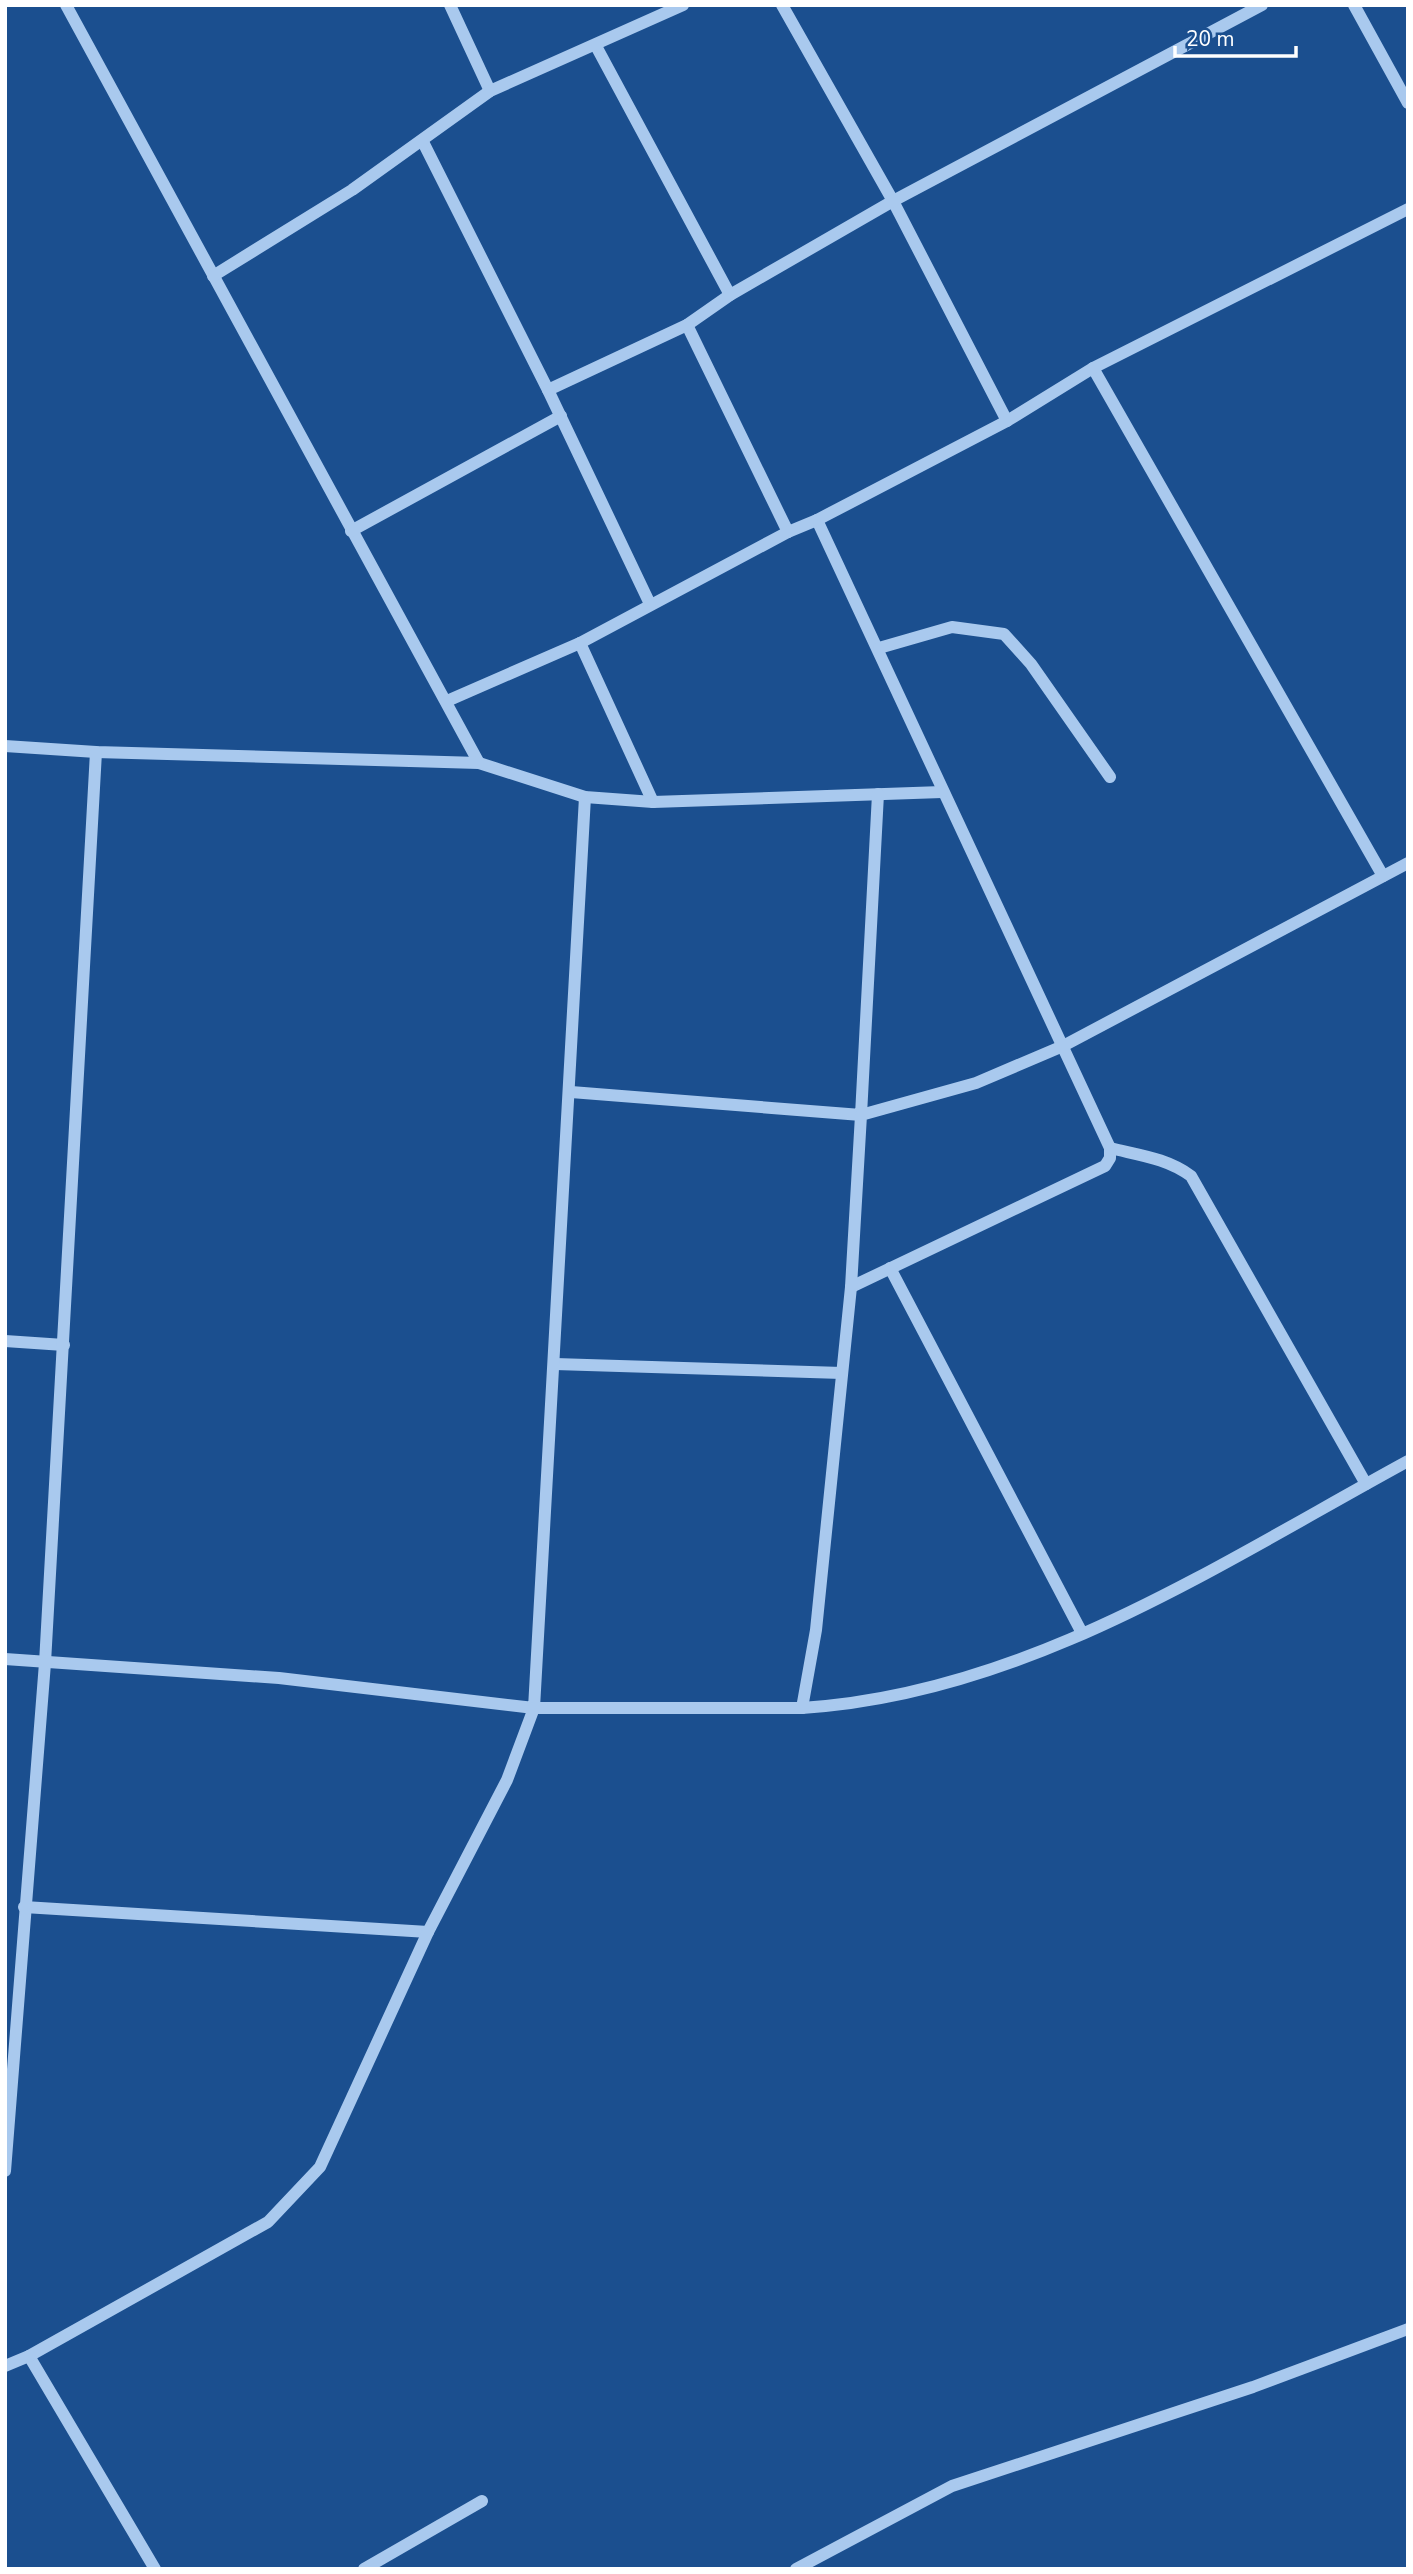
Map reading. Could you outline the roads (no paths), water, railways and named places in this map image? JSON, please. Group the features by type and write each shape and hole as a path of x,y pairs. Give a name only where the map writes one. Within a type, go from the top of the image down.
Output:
{"street":[{"path":"66,5 479,763"},
{"path":"450,5 490,91"},
{"path":"213,276 423,142 490,91 683,5"},
{"path":"782,5 893,201 1007,421"},
{"path":"548,390 687,325 730,295 893,201 1262,5"},
{"path":"1354,5 1408,103"},
{"path":"596,46 730,295"},
{"path":"423,142 561,416 650,604"},
{"path":"447,701 580,643 788,532 817,520 1007,421 1093,369 1408,209"},
{"path":"687,325 788,532"},
{"path":"1093,369 1383,876"},
{"path":"351,531 561,416"},
{"path":"817,520 879,648 942,792 1110,1149 1110,1158 1105,1166 851,1287"},
{"path":"879,648 952,626 1004,634 1031,664 1111,777"},
{"path":"580,643 653,802"},
{"path":"5,746 96,752 479,763 585,797 653,802 942,792"},
{"path":"5,2171 45,1663 96,752"},
{"path":"802,1708 816,1630 851,1287 878,794"},
{"path":"5,2366 29,2356 268,2222 320,2167 428,1932 507,1780 534,1708 571,1092 585,797"},
{"path":"571,1092 861,1115 976,1083 1063,1045 1408,863"},
{"path":"1110,1149 1158,1159 1178,1166 1191,1176 1366,1484"},
{"path":"890,1268 1082,1633"},
{"path":"5,1342 64,1345"},
{"path":"555,1364 842,1373"},
{"path":"5,1658 279,1678 534,1708 802,1708 852,1705 969,1676 1151,1604 1408,1461"},
{"path":"24,1907 428,1932"},
{"path":"796,2569 952,2486 1254,2387 1408,2329"},
{"path":"29,2356 155,2569"},
{"path":"364,2569 482,2501"}]}
